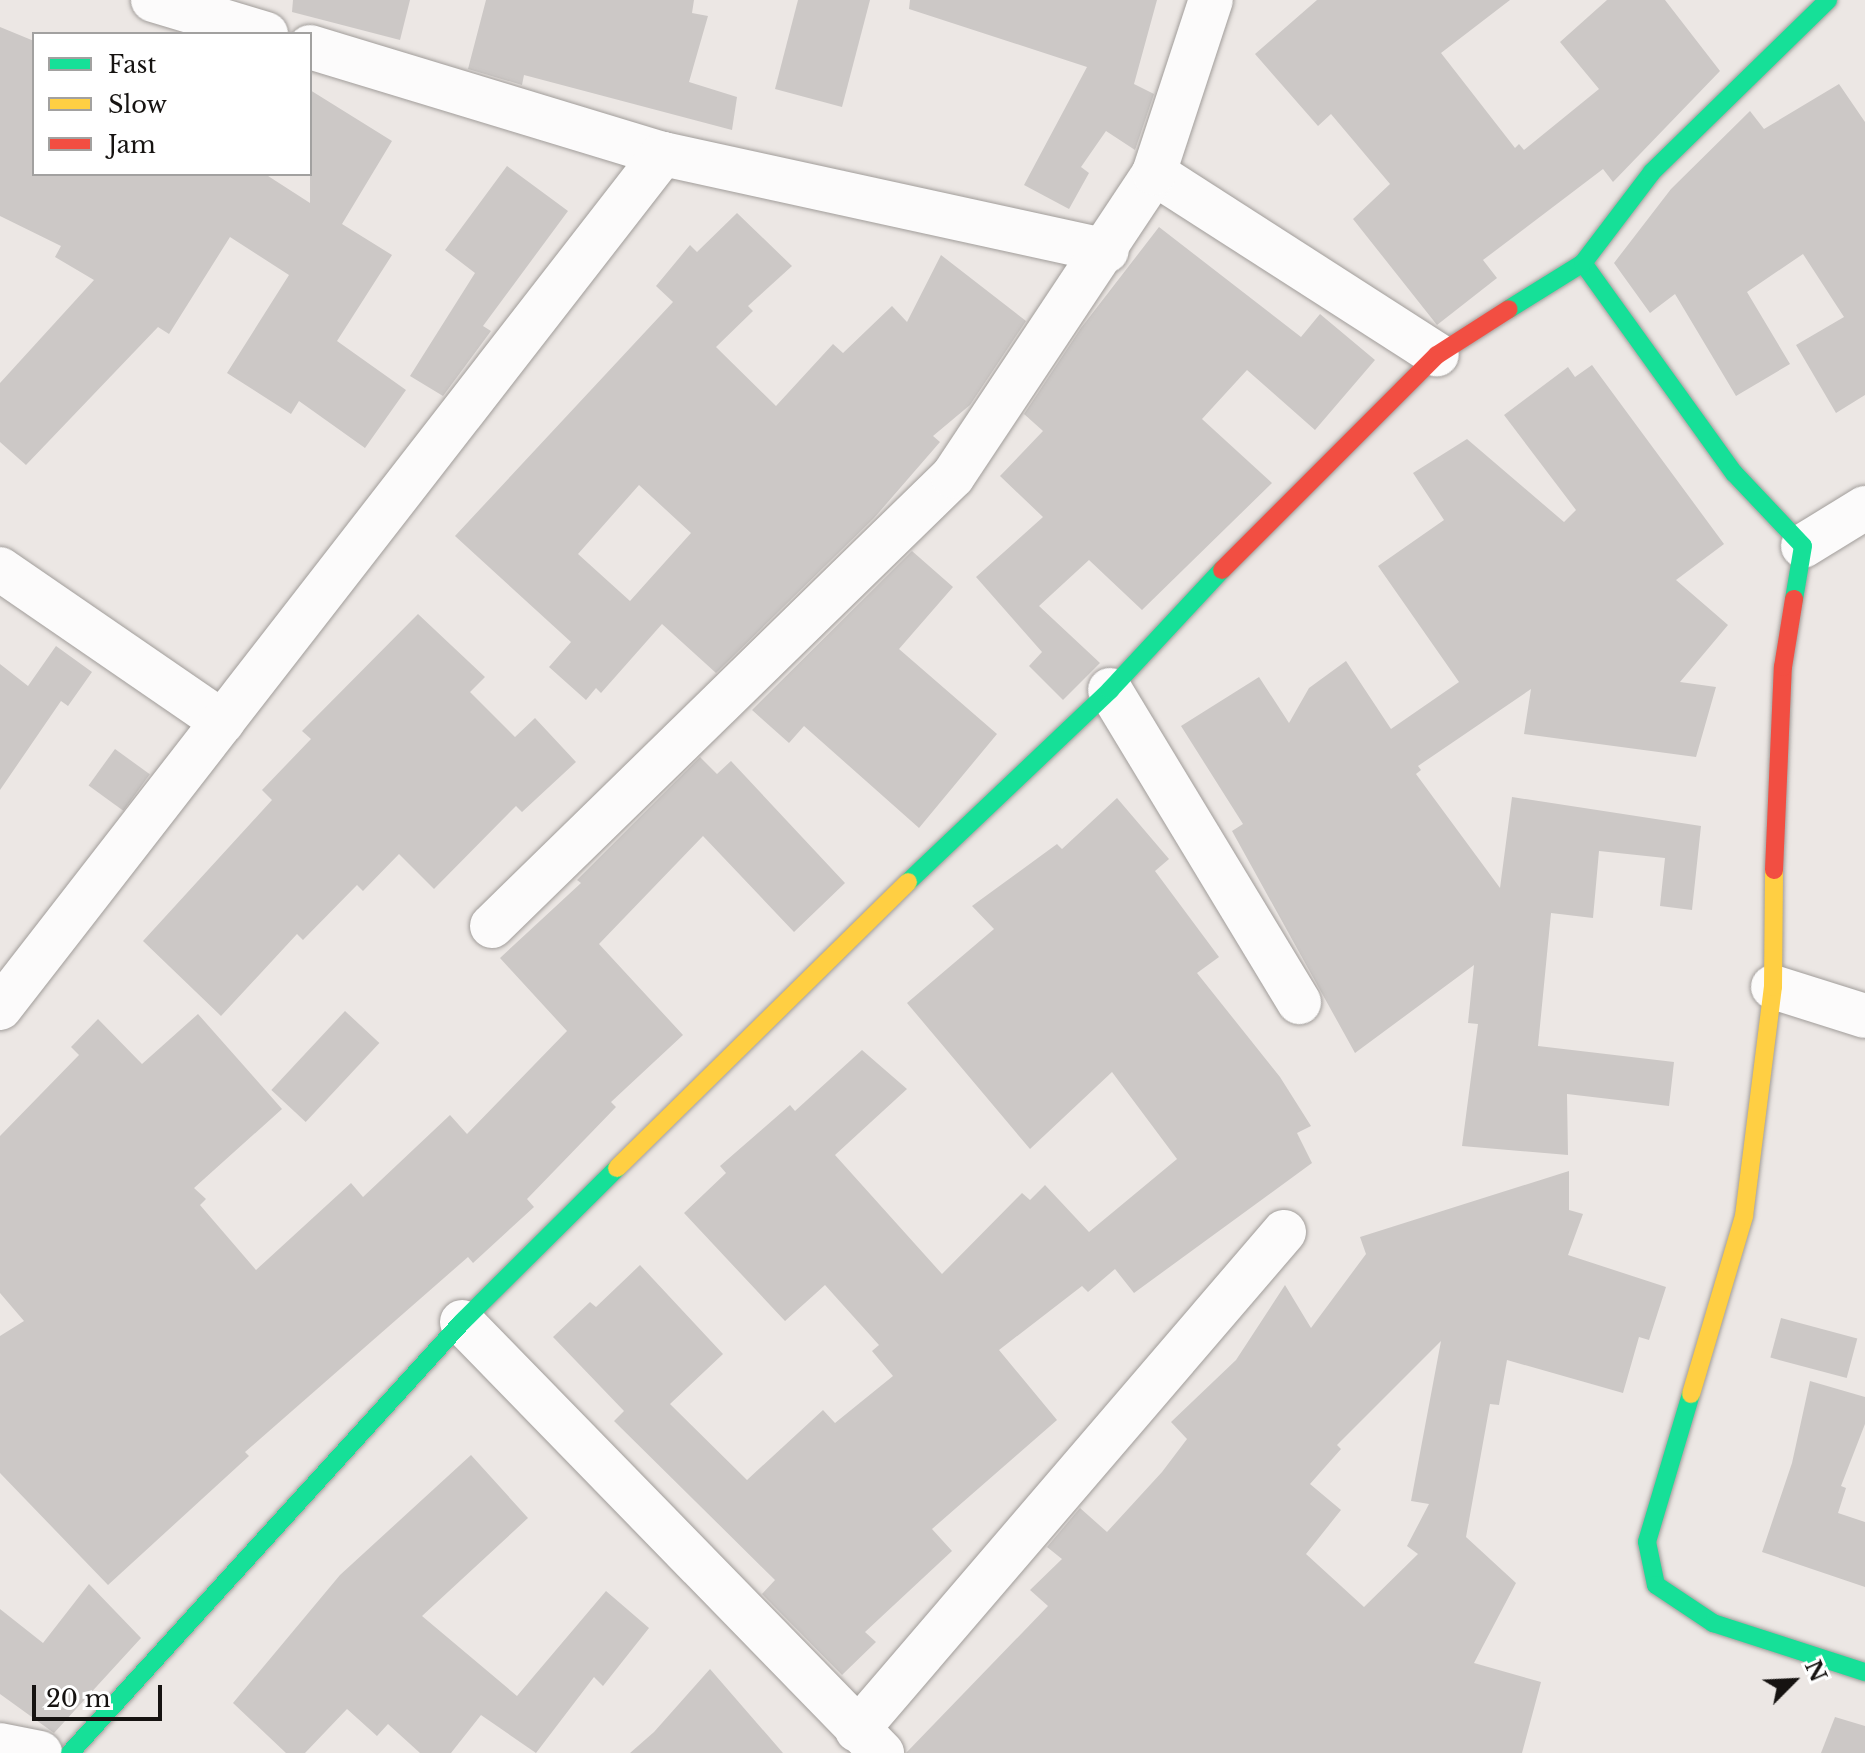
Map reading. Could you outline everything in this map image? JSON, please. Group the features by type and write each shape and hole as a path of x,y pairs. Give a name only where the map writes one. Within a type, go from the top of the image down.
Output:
{"street":[{"path":"153,0 259,32"},
{"path":"492,926 953,476 1107,251 1154,173 1211,0"},
{"path":"70,1753 462,1322 863,925 1110,690 1246,544 1437,355 1583,263 1652,172 1816,3"},
{"path":"312,48 663,154 1107,251"},
{"path":"0,1008 663,154"},
{"path":"1154,173 1437,355"},
{"path":"1583,263 1734,473 1803,546"},
{"path":"1865,508 1803,546 1783,667 1774,793 1773,987 1744,1216 1647,1542 1656,1585 1713,1623 1865,1672"},
{"path":"0,569 223,722"},
{"path":"1110,690 1299,1002"},
{"path":"1773,987 1865,1016"},
{"path":"462,1322 870,1742 1284,1232"},
{"path":"0,1745 40,1753"}],"building":[{"path":"293,0 410,0 400,40 292,12"},
{"path":"486,0 694,0 692,13 708,16 689,82 737,97 732,130 524,75 522,85 468,69"},
{"path":"798,0 870,0 842,107 775,89"},
{"path":"910,0 1157,0 1134,84 1154,94 1135,150 1106,131 1081,167 1089,173 1069,209 1024,185 1087,67 909,9"},
{"path":"1317,0 1510,0 1441,53 1515,148 1519,144 1524,150 1599,89 1560,42 1607,0 1665,0 1720,71 1613,182 1603,169 1483,260 1497,278 1437,325 1353,219 1390,184 1331,114 1318,126 1255,54"},
{"path":"0,27 32,40 32,176 268,176 310,203 312,91 392,141 342,224 392,255 337,341 406,390 365,448 299,401 291,414 227,373 289,275 230,237 169,334 158,327 26,465 0,442 0,383 94,280 55,257 61,246 0,216"},
{"path":"1839,84 1865,122 1865,395 1836,413 1796,345 1844,317 1803,254 1747,292 1790,364 1736,396 1675,294 1650,313 1614,263 1671,189 1750,111 1764,129"},
{"path":"507,166 568,211 483,326 491,331 443,396 410,376 475,273 445,250"},
{"path":"737,213 792,266 748,306 753,311 716,347 776,406 833,344 843,353 892,306 907,322 941,255 1026,321 970,405 933,436 940,442 874,518 716,673 662,624 601,693 596,688 586,700 549,667 571,642 455,536 673,302 656,286 690,245 697,252","holes":["639,485 691,533 630,601 578,554"]},
{"path":"1159,227 1301,337 1320,314 1375,360 1315,430 1247,370 1202,419 1272,483 1142,610 1089,560 1039,606 1100,663 1063,700 1029,666 1042,652 976,577 1043,517 1000,476 1043,431 1024,414 1081,328"},
{"path":"1592,365 1724,544 1676,580 1728,625 1680,682 1716,687 1696,757 1524,734 1531,689 1418,766 1421,770 1416,774 1500,888 1512,797 1701,826 1692,910 1660,906 1665,858 1599,851 1593,918 1551,913 1538,1046 1674,1062 1669,1106 1567,1094 1568,1155 1462,1146 1478,1024 1468,1023 1474,965 1355,1053 1232,831 1243,824 1181,726 1259,677 1289,723 1309,688 1346,661 1391,729 1459,682 1378,566 1444,520 1413,473 1467,439 1564,522 1576,510 1504,415 1568,367 1575,377"},
{"path":"912,551 953,587 899,649 997,734 919,828 804,726 789,743 752,710"},
{"path":"418,614 485,677 470,692 515,737 535,718 576,762 522,812 516,806 434,889 399,854 363,891 357,885 303,940 297,934 221,1016 143,941 272,800 262,790 311,739 302,731"},
{"path":"56,646 92,672 68,706 61,701 0,790 0,664 28,686"},
{"path":"115,749 150,774 123,811 89,785"},
{"path":"700,757 717,774 731,761 845,883 794,932 703,836 599,944 683,1035 611,1102 616,1107 527,1199 534,1207 473,1263 468,1257 245,1452 249,1456 108,1585 0,1473 0,1336 24,1321 0,1293 0,1136 79,1055 71,1047 98,1019 142,1064 198,1014 282,1109 194,1188 206,1199 200,1205 256,1270 351,1183 363,1197 450,1115 467,1134 567,1031 500,958 581,883 577,880"},
{"path":"1117,798 1169,859 1155,871 1219,957 1197,973 1280,1077 1311,1126 1297,1133 1312,1163 1134,1293 1115,1269 1088,1292 1082,1286 999,1350 1057,1420 932,1529 952,1551 865,1632 876,1642 842,1675 762,1594 775,1580 614,1421 624,1411 553,1337 590,1302 596,1307 640,1265 723,1354 670,1404 747,1480 823,1410 835,1423 893,1376 872,1351 879,1345 825,1285 785,1321 684,1213 726,1173 720,1166 790,1105 795,1111 862,1050 907,1089 835,1155 942,1274 1022,1193 1030,1200 1045,1185 1089,1232 1177,1159 1112,1072 1030,1149 907,1003 994,929 972,906 1057,844 1062,849"},
{"path":"345,1011 379,1043 306,1122 271,1090"},
{"path":"1569,1171 1569,1210 1583,1214 1568,1255 1666,1287 1649,1340 1639,1337 1623,1393 1507,1360 1499,1405 1490,1404 1466,1537 1516,1583 1474,1663 1541,1682 1522,1753 906,1753 1048,1606 1030,1590 1062,1559 1047,1547 1080,1508 1107,1532 1162,1472 1187,1439 1171,1422 1236,1360 1285,1285 1311,1328 1366,1254 1360,1237","holes":["1441,1341 1411,1501 1429,1504 1407,1546 1418,1554 1364,1607 1306,1554 1341,1510 1310,1484 1341,1449 1337,1445"]},
{"path":"1781,1318 1857,1338 1847,1378 1770,1358"},
{"path":"1810,1381 1865,1397 1865,1424 1841,1486 1846,1488 1838,1513 1865,1522 1865,1587 1762,1552 1792,1463"},
{"path":"471,1455 528,1518 422,1616 517,1696 606,1591 649,1628 603,1686 594,1677 536,1753 481,1715 451,1753 420,1753 388,1724 377,1736 347,1709 305,1753 286,1753 233,1703 340,1575"},
{"path":"89,1584 141,1638 54,1733 0,1694 0,1609 43,1643"},
{"path":"710,1669 783,1753 630,1753 654,1732"},
{"path":"1835,1717 1865,1726 1865,1753 1821,1753"}],"traffic: fast":[{"path":"1509,309 1583,263 1652,172 1828,0"},
{"path":"1583,263 1734,473 1803,546 1794,599"},
{"path":"908,882 1110,690 1222,570"},
{"path":"70,1753 462,1322 617,1168"},
{"path":"1691,1394 1647,1542 1656,1585 1713,1623 1865,1672"}],"traffic: slow":[{"path":"1691,1394 1744,1216 1773,987 1774,870"},
{"path":"617,1168 908,882"}],"traffic: jam":[{"path":"1222,570 1437,355 1509,309"},
{"path":"1774,870 1783,667 1794,599"}]}
